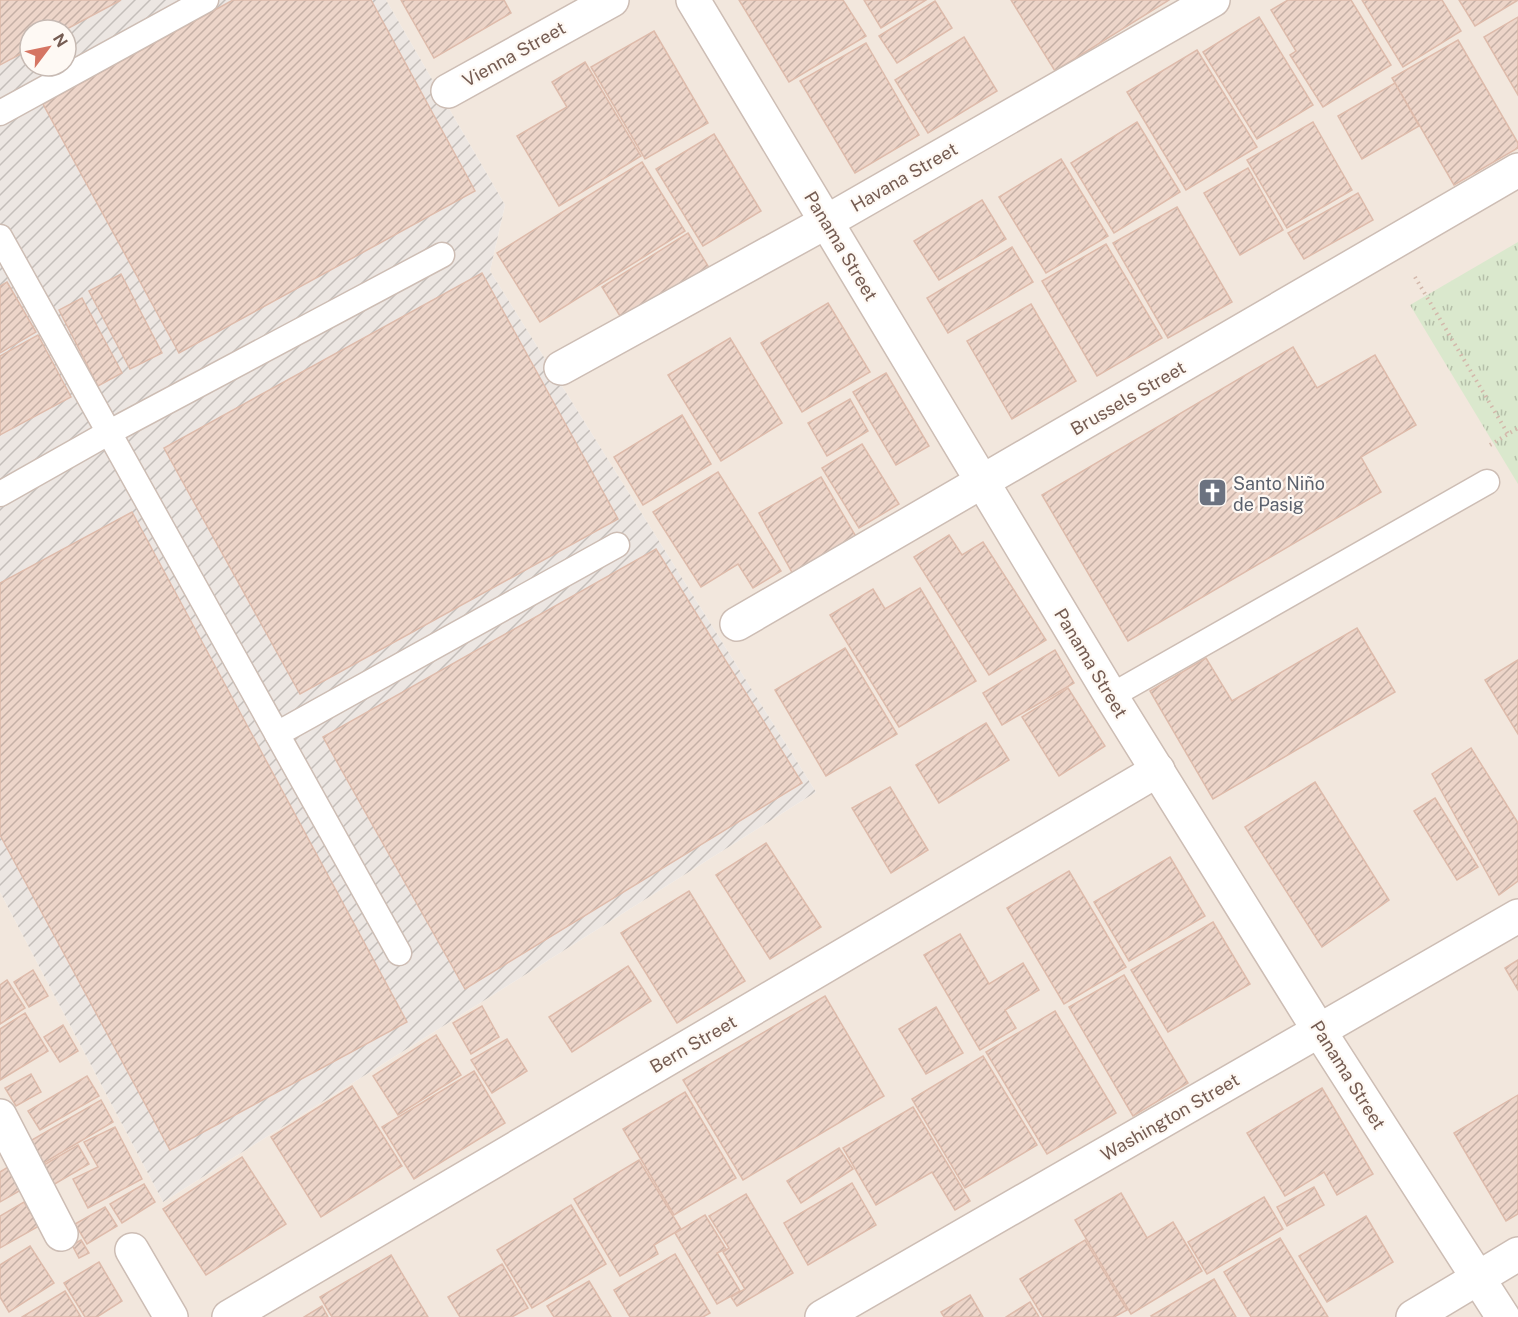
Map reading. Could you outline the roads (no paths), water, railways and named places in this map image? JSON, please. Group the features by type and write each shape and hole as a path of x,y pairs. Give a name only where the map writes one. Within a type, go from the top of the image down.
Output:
{"street":[{"name":"Vienna Street","path":"448,91 612,0"},
{"name":"Panama Street","path":"693,0 1111,696 1320,1032 1503,1317"},
{"name":"Havana Street","path":"561,368 826,222 1213,0"},
{"name":"Brussels Street","path":"737,624 1518,170"},
{"name":"Bern Street","path":"229,1317 1158,770"},
{"name":"Washington Street","path":"822,1317 1518,916"},
{"path":"0,1116 62,1234"},
{"path":"132,1250 171,1317"},
{"path":"1413,1317 1518,1254"}],"lane":[{"path":"0,113 206,0"},
{"path":"0,237 399,953"},
{"path":"0,494 108,433 442,255"},
{"path":"1111,696 1487,482"},
{"path":"277,734 617,546"}],"place":[{"name":"Santo Niño de Pasig","path":"1212,493"}]}
